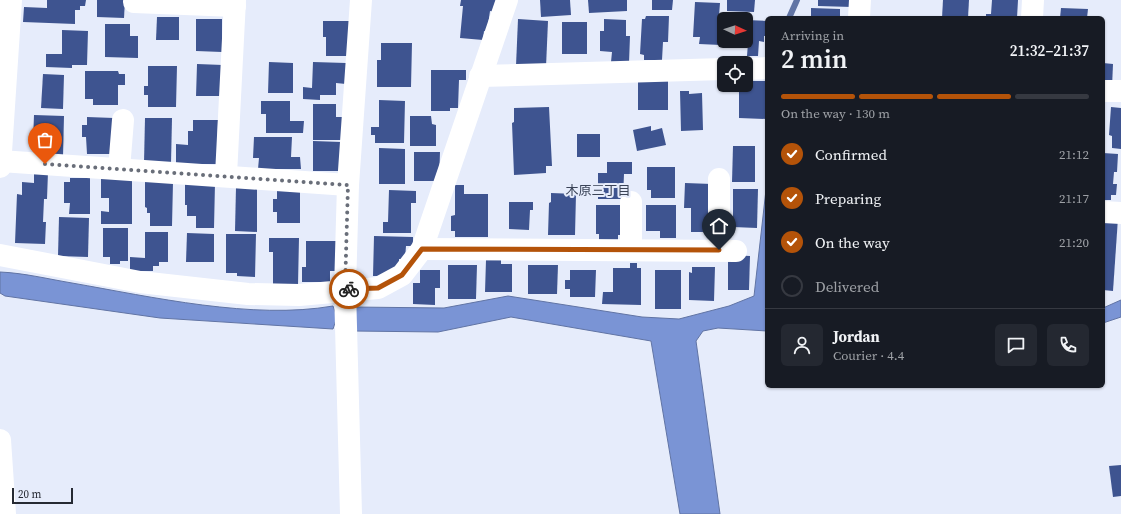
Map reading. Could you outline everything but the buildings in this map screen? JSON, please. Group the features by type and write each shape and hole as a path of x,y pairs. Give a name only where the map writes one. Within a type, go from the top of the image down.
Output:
{"street":[{"path":"0,167 4,50 11,0"},
{"path":"351,514 345,297 348,185 361,0"},
{"path":"0,255 140,282 248,294 345,297 378,288 402,275 422,249 507,0"},
{"path":"859,16 860,0"},
{"path":"1032,16 1033,0"},
{"path":"134,7 235,3 226,175"},
{"path":"753,69 765,68"},
{"path":"480,76 717,69"},
{"path":"1105,91 1121,91"},
{"path":"119,169 123,120"},
{"path":"0,161 226,175 348,185"},
{"path":"422,249 728,250 719,179"},
{"path":"631,202 631,250"},
{"path":"1105,212 1121,213"},
{"path":"0,440 5,514"}],"water":[{"path":"765,199 765,331 718,328 703,331 696,341 720,514 680,514 651,341 511,317 438,332 354,331 353,307 444,308 508,296 642,317 679,319 729,306 754,296"},
{"path":"0,272 27,275 169,300 236,309 302,310 333,306 337,317 333,329 160,318 5,296 0,293"},
{"path":"1121,300 1121,317 1105,322 1105,307"}],"waterway":[{"path":"790,16 797,0"}],"way so far":[{"path":"45,164 226,175 348,185 345,289 349,289"}],"district":[{"name":"木原三丁目","path":"598,190"}],"route":[{"path":"349,289 378,288 402,275 422,249 719,250"}]}
